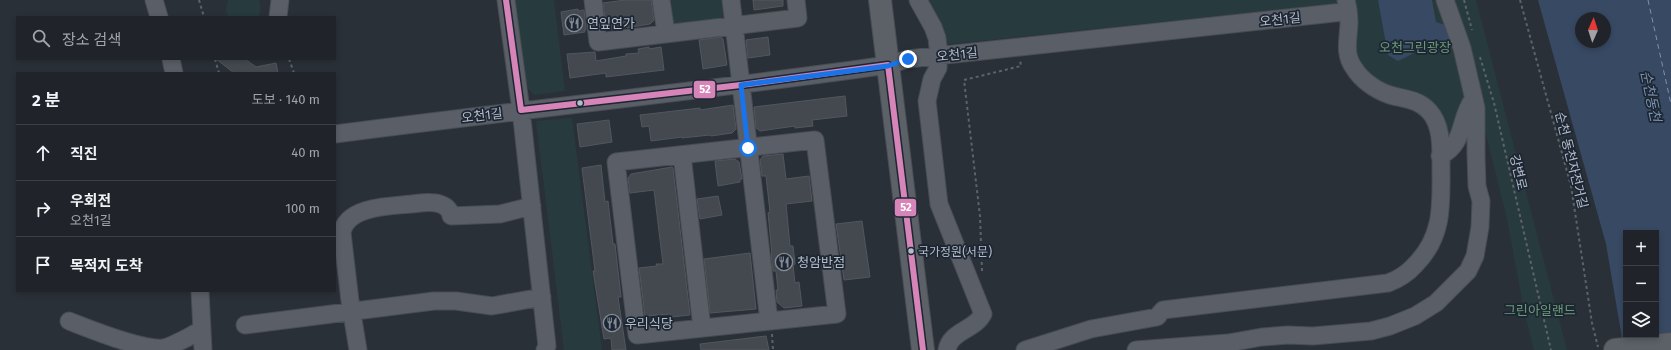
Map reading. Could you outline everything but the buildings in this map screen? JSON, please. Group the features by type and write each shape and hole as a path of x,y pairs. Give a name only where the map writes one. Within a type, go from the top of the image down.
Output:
{"main road":[{"path":"880,0 923,350"},
{"path":"1615,350 1671,344"}],"street":[{"path":"154,0 159,16"},
{"path":"278,16 280,0"},
{"path":"506,0 532,206 547,346 545,350"},
{"path":"593,0 598,42 798,18 796,0"},
{"path":"661,0 666,33"},
{"path":"731,0 770,327"},
{"path":"918,0 933,27 937,38 939,56 938,68 932,79 927,101 937,195 943,217 983,314 975,324 950,341 947,350"},
{"path":"1136,350 1228,343 1262,337 1288,335 1313,336 1371,331 1390,326 1415,316 1436,303 1468,271 1475,256 1478,240 1481,202 1477,186 1476,108 1462,48 1445,0"},
{"path":"1025,350 1091,329 1157,318 1163,310 1388,283 1407,274 1427,252 1435,236 1441,202 1438,129 1436,122 1428,110 1422,105 1406,98 1389,94 1377,89 1354,68 1347,52 1349,21 1345,6"},
{"name":"오천1길","path":"336,134 521,110 741,85 888,66 908,59 1019,47 1345,6"},
{"path":"170,60 174,72"},
{"path":"1440,156 1447,153 1456,144 1467,108 1473,99"},
{"path":"816,140 837,314 770,327 702,328 637,335 616,162 682,155 816,140"},
{"path":"682,155 702,328"},
{"path":"358,350 339,240 343,228 348,220 371,208 433,202 447,208 451,212 451,216 500,214 532,206"},
{"path":"200,292 203,350"},
{"path":"245,325 352,311 448,301 492,306 542,297"},
{"path":"69,321 128,344 154,349 169,346 202,330"}],"path":[{"path":"199,0 204,16"},
{"path":"1464,0 1474,36"},
{"name":"순천 동천자전거길","path":"1520,0 1571,186 1592,323 1599,350"},
{"path":"982,276 980,216 964,80 1021,66 1019,47"},
{"name":"강변로","path":"1478,51 1494,103 1551,350"},
{"path":"215,60 219,72"},
{"path":"289,60 294,72"},
{"path":"770,327 773,350"}],"green space":[{"path":"228,0 259,0 260,4 258,16 228,16 226,10"},
{"path":"512,0 554,0 565,91 534,95 523,83"},
{"path":"668,0 722,0 724,22 680,27 671,21"},
{"name":"오천그린광장","path":"921,0 1476,0 1567,350 1534,350 1524,311 1507,219 1475,90 1452,159 1440,121 1382,85 1355,62 1350,2 941,45"},
{"path":"572,118 602,350 564,350 536,121"}],"water":[{"path":"1378,0 1432,0 1436,22 1449,25 1451,43 1444,49 1416,52 1398,61 1388,55"},
{"name":"순천동천","path":"1538,0 1671,0 1671,350 1624,350 1606,244"}],"ferry route":[{"path":"1648,0 1671,104"}],"transit line":[{"name":"52","path":"506,0 521,110"},
{"name":"52","path":"888,65 923,350"},
{"name":"52","path":"521,110 741,85 888,65"}],"place":[{"name":"연잎연가","path":"574,23"},
{"name":"국가정원(서문)","path":"911,251"},
{"name":"청암반점","path":"784,262"},
{"name":"우리식당","path":"612,323"}],"route":[{"path":"748,148 741,85 888,66 908,59"}],"park label":[{"name":"그린아일랜드","path":"1540,310"}]}
